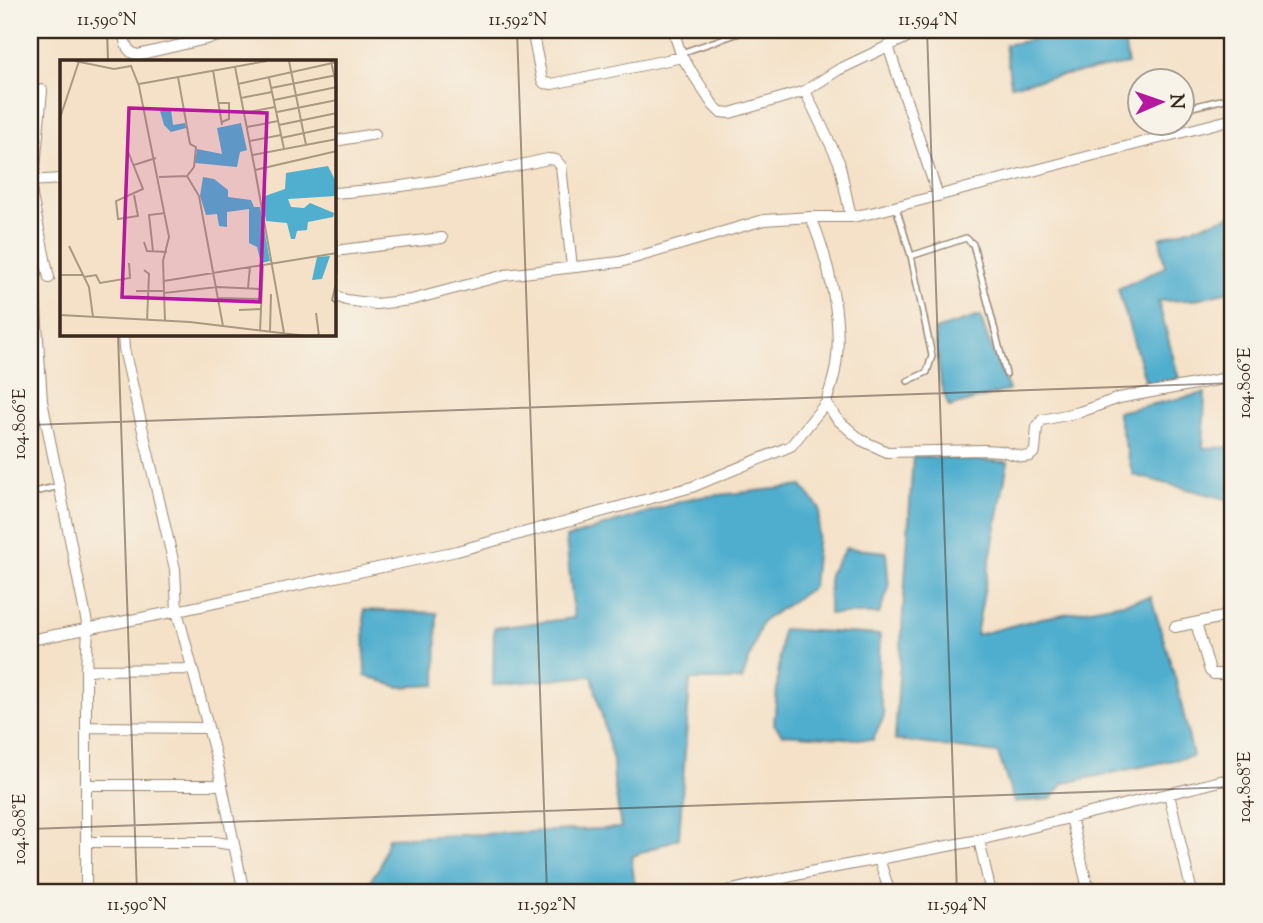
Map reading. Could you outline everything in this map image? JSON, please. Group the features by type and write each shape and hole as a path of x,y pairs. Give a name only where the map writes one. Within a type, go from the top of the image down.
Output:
{"street":[{"path":"122,30 130,53 137,55 228,34"},
{"path":"532,30 544,83 552,84 682,55"},
{"path":"673,30 682,55 713,105 720,112 730,113 805,91 838,70 922,30"},
{"path":"888,46 938,196"},
{"path":"42,90 35,167 30,181 49,278"},
{"path":"805,91 839,162 851,217"},
{"path":"336,296 376,304 411,300 505,275 620,262 764,220 851,217 1233,118"},
{"path":"336,141 375,134"},
{"path":"336,193 427,183 548,159 556,160 561,166 572,267"},
{"path":"30,181 60,180"},
{"path":"30,640 457,551 692,486 791,446 826,403 835,370 837,345 834,296 821,243 811,217"},
{"path":"336,251 442,237"},
{"path":"60,276 32,279 42,401 88,628 86,893"},
{"path":"123,336 175,569 177,611 222,785 244,893"},
{"path":"826,403 837,419 861,440 887,452 983,450 1023,457 1030,456 1035,451 1037,427 1042,419 1080,412 1119,398 1233,377"},
{"path":"30,404 42,401"},
{"path":"1175,627 1233,615"},
{"path":"1196,623 1210,671 1214,674 1233,674"},
{"path":"86,670 193,669"},
{"path":"86,727 208,728"},
{"path":"719,893 810,872 979,840 1233,778"},
{"path":"86,785 222,785"},
{"path":"1169,793 1192,893"},
{"path":"1071,817 1089,893"},
{"path":"979,840 991,893"},
{"path":"86,842 215,842 234,845"},
{"path":"879,859 890,893"}],"lane":[{"path":"682,55 748,30"},
{"path":"1196,106 1233,97"},
{"path":"896,206 911,256 932,356 927,372 908,381"},
{"path":"911,256 966,238 973,244 1006,374"},
{"path":"30,493 60,486"}],"water":[{"path":"1082,30 1122,30 1128,64 1011,85 1005,45"},
{"path":"1233,215 1233,290 1192,300 1158,301 1179,379 1147,386 1118,289 1165,267 1160,238"},
{"path":"980,316 1009,390 949,407 941,385 935,330"},
{"path":"1205,393 1203,448 1233,447 1233,501 1133,475 1117,412"},
{"path":"913,456 1008,462 976,635 1042,618 1151,597 1176,681 1193,756 1064,783 1051,799 1014,802 998,753 895,740"},
{"path":"802,486 820,509 813,587 762,622 742,680 690,680 679,838 631,857 636,893 362,893 380,866 388,838 621,828 613,761 592,676 493,685 494,628 574,618 566,538 692,498"},
{"path":"846,548 886,552 889,588 879,614 829,614 829,574"},
{"path":"364,610 437,613 436,685 398,687 365,675"},
{"path":"782,629 880,635 878,685 884,716 873,740 782,734 774,724"}]}
